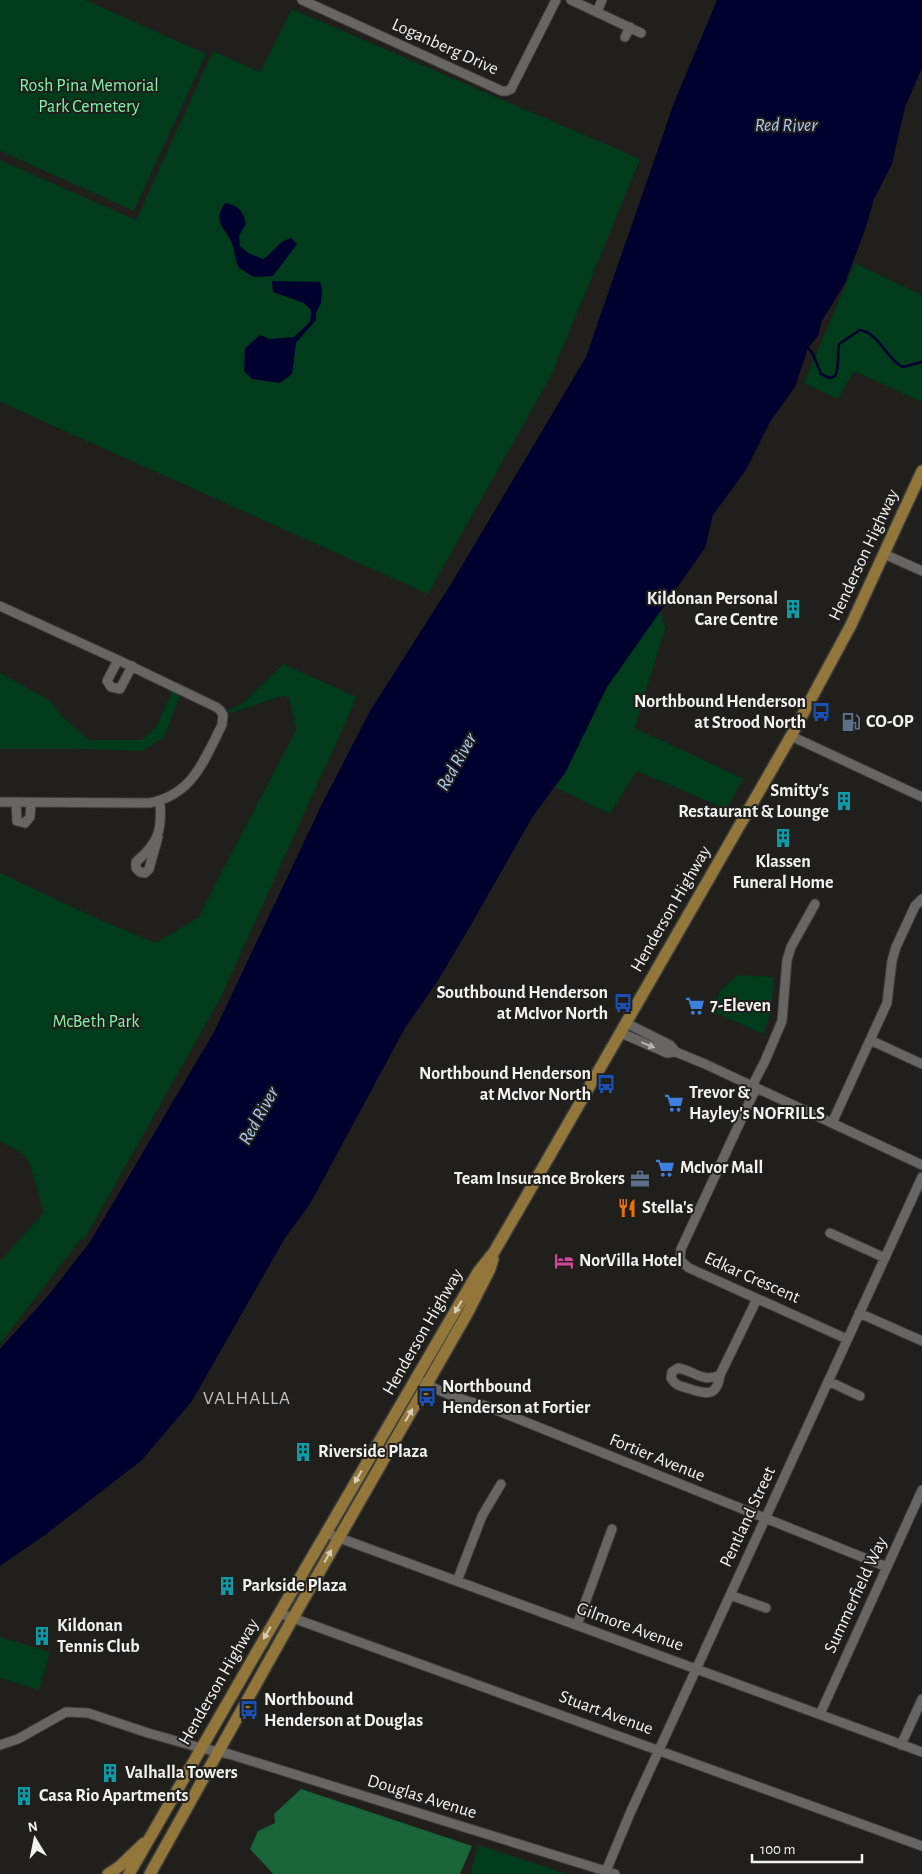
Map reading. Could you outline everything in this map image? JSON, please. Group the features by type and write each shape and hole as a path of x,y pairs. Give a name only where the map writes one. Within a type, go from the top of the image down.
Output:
{"main road":[{"name":"Henderson Highway","path":"129,1874 478,1272 494,1252 791,736 852,625 922,471"},
{"name":"Henderson Highway","path":"150,1874 427,1384 490,1269 494,1252"},
{"path":"108,1874 120,1866 151,1837"},
{"path":"159,1859 164,1874"}],"street":[{"name":"Loganberg Drive","path":"302,0 507,92 511,89 556,0"},
{"path":"571,0 641,33"},
{"path":"597,12 602,0"},
{"path":"625,37 630,27"},
{"path":"884,554 922,572"},
{"path":"0,606 132,666 216,707 223,715 222,725 194,777 174,795 160,801 149,803 0,802"},
{"path":"118,660 107,681 111,687 120,689 132,666"},
{"path":"791,736 922,796"},
{"path":"158,837 160,801"},
{"path":"16,802 17,821 21,823 30,817 31,802"},
{"path":"832,1123 887,1002 892,960 896,947 915,906 922,899"},
{"path":"754,1087 782,1021 787,960 791,947 815,904"},
{"path":"623,1028 667,1053 676,1052 922,1165"},
{"path":"870,1040 922,1064"},
{"name":"Edkar Crescent","path":"754,1087 680,1254 680,1260 689,1268 847,1340"},
{"name":"Pentland Street","path":"611,1873 660,1750 922,1177"},
{"path":"830,1233 885,1258"},
{"path":"720,1375 712,1379 705,1378 678,1368 672,1372 670,1378 674,1383 704,1394 714,1390 757,1299"},
{"path":"859,1313 922,1342"},
{"name":"Fortier Avenue","path":"416,1378 887,1567"},
{"path":"828,1381 860,1396"},
{"path":"457,1581 482,1516 501,1484"},
{"name":"Summerfield Way","path":"820,1714 922,1490"},
{"path":"577,1625 612,1529"},
{"name":"Gilmore Avenue","path":"326,1533 922,1752"},
{"path":"730,1595 766,1608"},
{"name":"Stuart Avenue","path":"279,1613 922,1846"},
{"path":"901,1745 922,1699"},
{"name":"Douglas Avenue","path":"0,1746 18,1740 66,1712 88,1713 148,1733 201,1748 219,1751 611,1873"}],"green space":[{"name":"Rosh Pina Memorial Park Cemetery","path":"0,0 86,0 206,54 134,211 0,151"},
{"path":"292,9 640,159 552,374 428,594 0,402 0,160 136,220 213,51 260,72"},
{"path":"855,263 922,295 922,402 854,371 838,399 804,383"},
{"path":"661,610 665,628 635,728 744,779 726,809 637,771 610,814 555,787 565,773 607,687"},
{"name":"McBeth Park","path":"283,664 357,697 221,997 85,1238 80,1240 0,1344 0,1261 44,1212 29,1162 23,1154 0,1141 0,873 96,918 156,943 199,917 296,730 289,698 283,696 227,714 226,712 245,701"},
{"path":"0,673 49,700 64,718 89,740 141,740 156,727 172,692 180,696 164,737 143,751 0,749"},
{"path":"737,975 774,977 771,1012 763,1034 710,1010 721,990"},
{"path":"0,1637 50,1652 39,1690 0,1678"},
{"path":"301,1789 472,1846 460,1874 273,1874 250,1849 258,1831 275,1823 274,1814"},
{"path":"478,1845 567,1874 470,1874"}],"water":[{"name":"Red River","path":"717,0 922,0 922,68 905,107 892,164 874,199 866,227 845,283 822,321 818,336 808,348 795,387 770,422 746,470 713,515 705,548 607,687 565,773 533,816 437,982 405,1028 310,1204 285,1238 192,1401 142,1460 45,1535 0,1566 0,1349 47,1297 90,1242 214,1032 322,804 370,711 451,584 586,357 674,103"},
{"path":"225,203 237,207 243,215 246,223 239,236 240,246 248,253 263,259 286,240 291,238 297,244 273,276 254,277 239,268 232,244 219,220 219,215"},
{"path":"272,281 320,282 322,289 321,303 316,313 316,320 296,343 292,374 280,383 252,379 244,371 245,348 260,335 270,339 294,337 310,322 311,310 304,303 273,292"}],"waterway":[{"path":"808,348 813,354 821,374 830,378 835,376 837,372 839,344 860,330 872,336 903,367 922,362"}],"place":[{"name":"Kildonan Personal Care Centre","path":"793,609"},
{"name":"Northbound Henderson at Strood North","path":"821,712"},
{"name":"CO-OP","path":"851,722"},
{"name":"Smitty's Restaurant & Lounge","path":"844,801"},
{"name":"Klassen Funeral Home","path":"783,838"},
{"name":"Southbound Henderson at McIvor North","path":"623,1003"},
{"name":"7-Eleven","path":"695,1006"},
{"name":"Northbound Henderson at McIvor North","path":"606,1084"},
{"name":"Trevor & Hayley's NOFRILLS","path":"674,1103"},
{"name":"McIvor Mall","path":"665,1168"},
{"name":"Team Insurance Brokers","path":"640,1179"},
{"name":"Stella's","path":"627,1208"},
{"name":"NorVilla Hotel","path":"564,1261"},
{"name":"Northbound Henderson at Fortier","path":"427,1397"},
{"name":"Riverside Plaza","path":"303,1452"},
{"name":"Parkside Plaza","path":"227,1586"},
{"name":"Kildonan Tennis Club","path":"42,1636"},
{"name":"Northbound Henderson at Douglas","path":"249,1710"},
{"name":"Valhalla Towers","path":"110,1773"},
{"name":"Casa Rio Apartments","path":"24,1796"}],"district":[{"name":"VALHALLA","path":"247,1398"}]}
